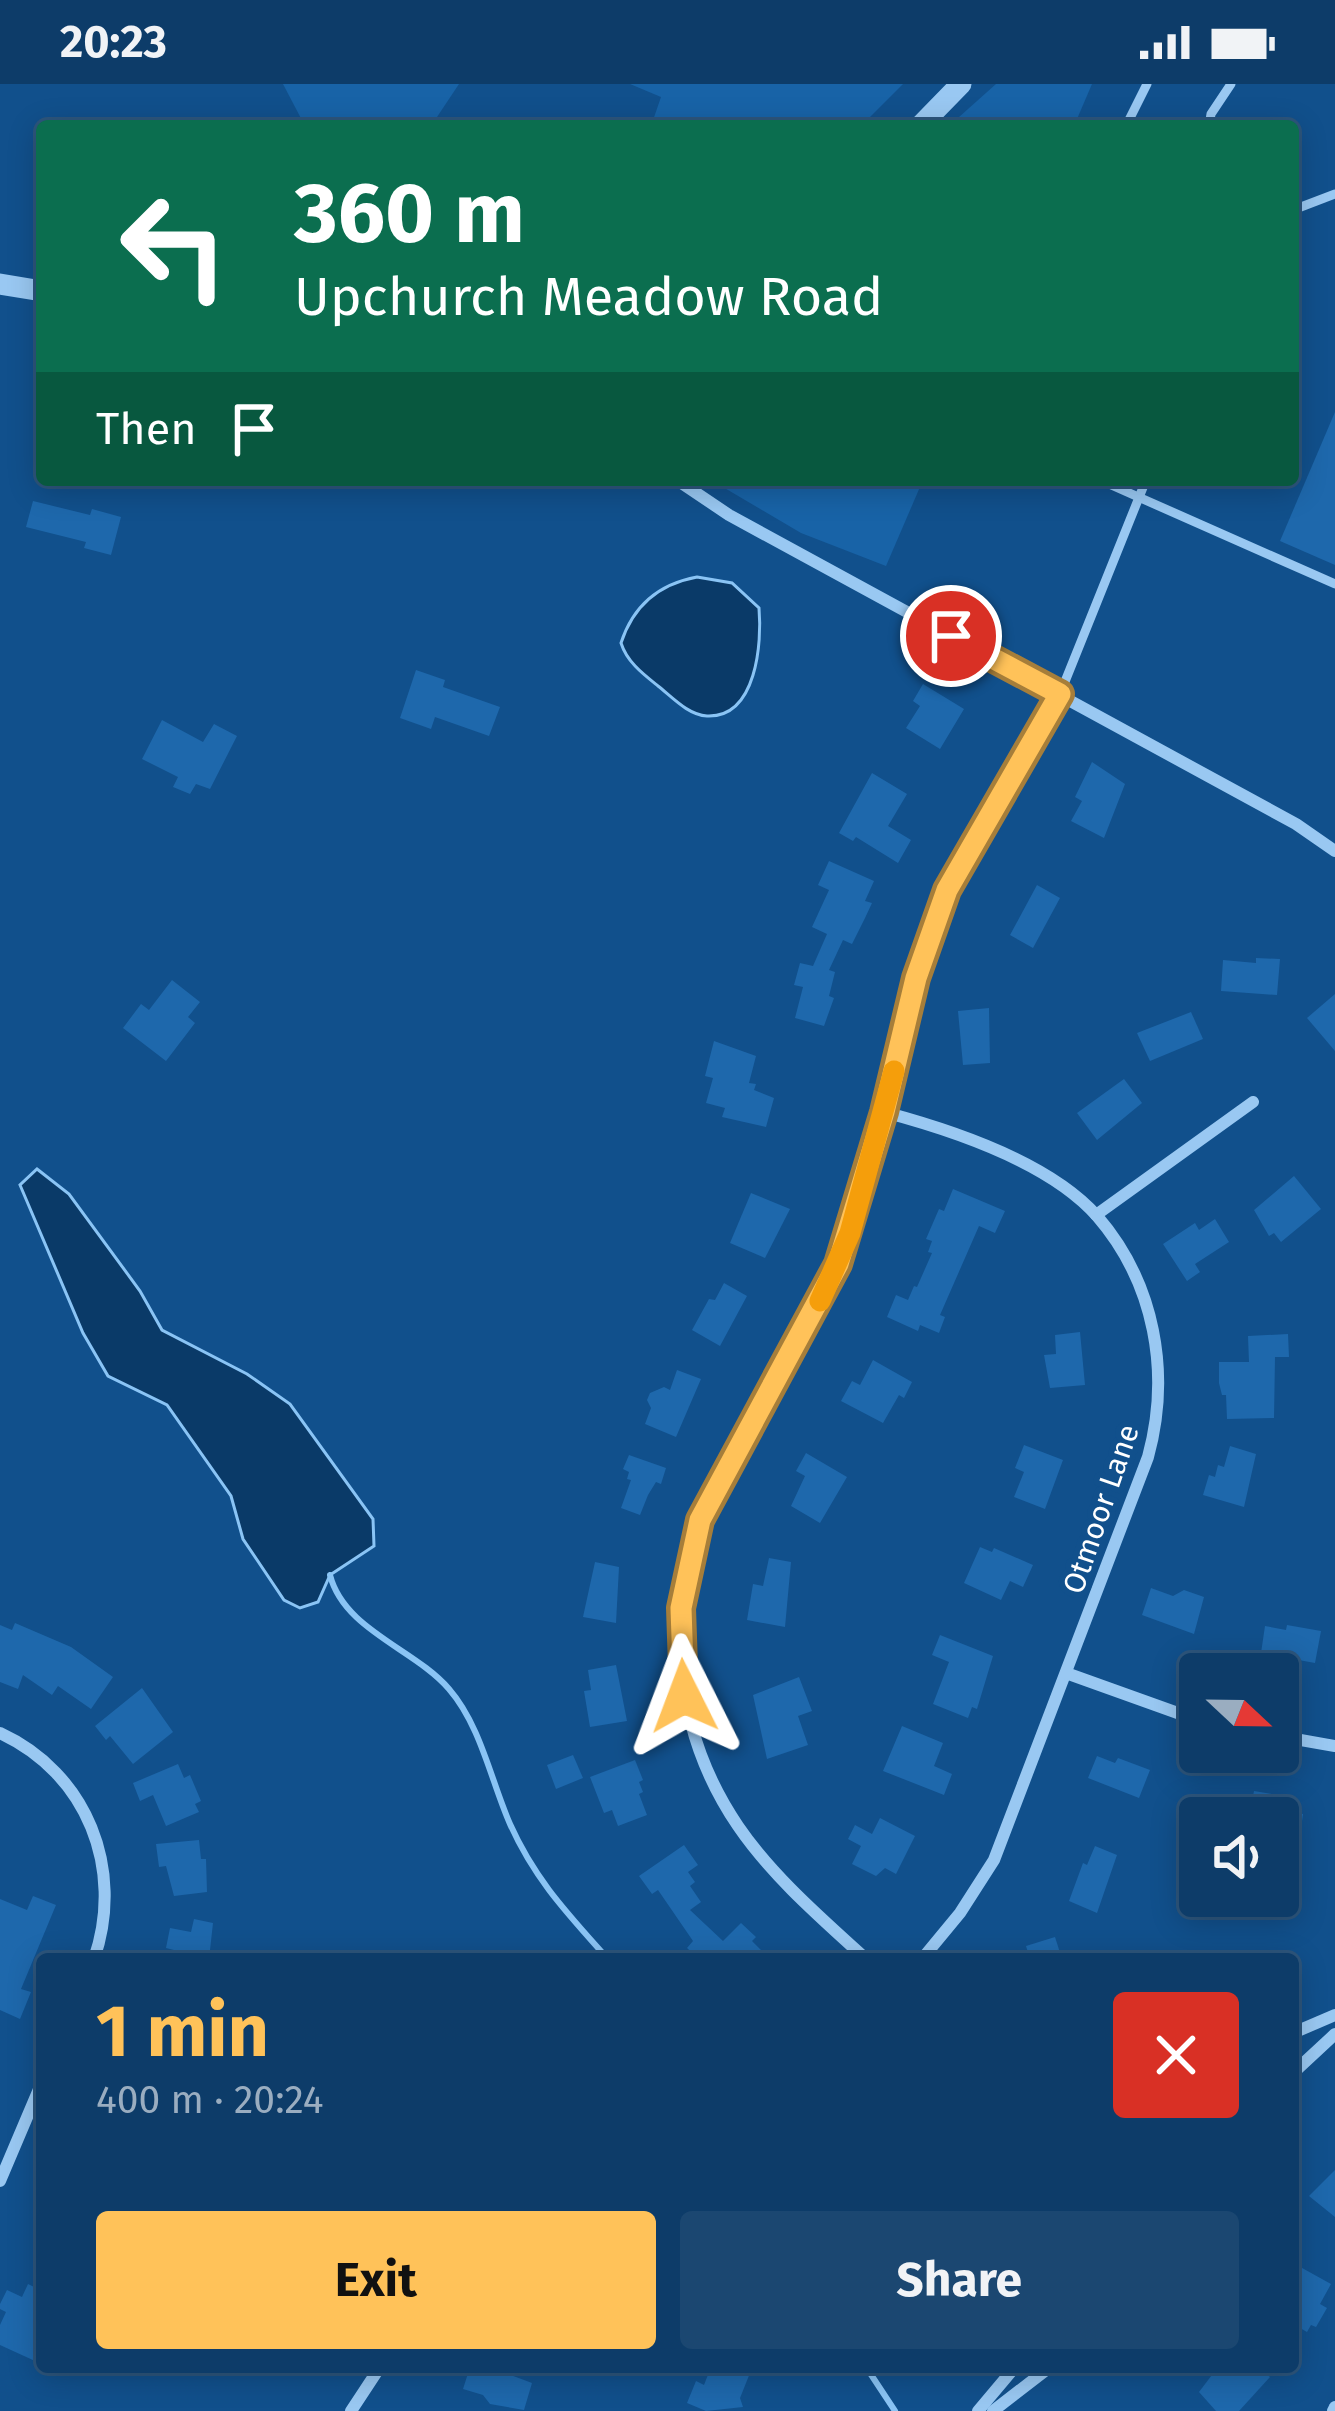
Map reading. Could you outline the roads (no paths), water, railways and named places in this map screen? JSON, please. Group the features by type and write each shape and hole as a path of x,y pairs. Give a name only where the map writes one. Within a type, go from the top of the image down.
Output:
{"street":[{"path":"926,120 961,84"},
{"path":"0,284 36,290"},
{"path":"686,486 729,515 1296,824 1335,851"},
{"path":"860,1953 764,1859 739,1826 696,1744 680,1652 685,1580 700,1520 827,1290 850,1233 916,978 947,890 1060,694"},
{"path":"1096,1215 1253,1102"},
{"name":"Otmoor Lane","path":"884,1112 954,1133 1008,1156 1054,1181 1096,1215 1132,1271 1152,1319 1158,1353 1158,1422 1136,1493 994,1860 927,1953"},
{"path":"1066,1673 1179,1713"},
{"path":"0,1733 39,1756 66,1783 97,1841 104,1864 105,1915 96,1953"},
{"path":"1299,1740 1335,1746"},
{"path":"1299,2030 1335,2015"},
{"path":"1299,2067 1335,2034"},
{"path":"0,2181 36,2096"},
{"path":"351,2411 376,2373"},
{"path":"977,2411 1010,2373"},
{"path":"993,2411 1042,2373"}],"lane":[{"path":"1129,120 1147,84"},
{"path":"1210,120 1231,84"},
{"path":"1299,208 1335,194"},
{"path":"1113,486 1335,584"},
{"path":"1060,694 1143,486"}],"waterway":[{"path":"330,1575 338,1594 365,1625 435,1675 460,1704 530,1862 603,1953"},
{"path":"870,2373 895,2411"}]}
